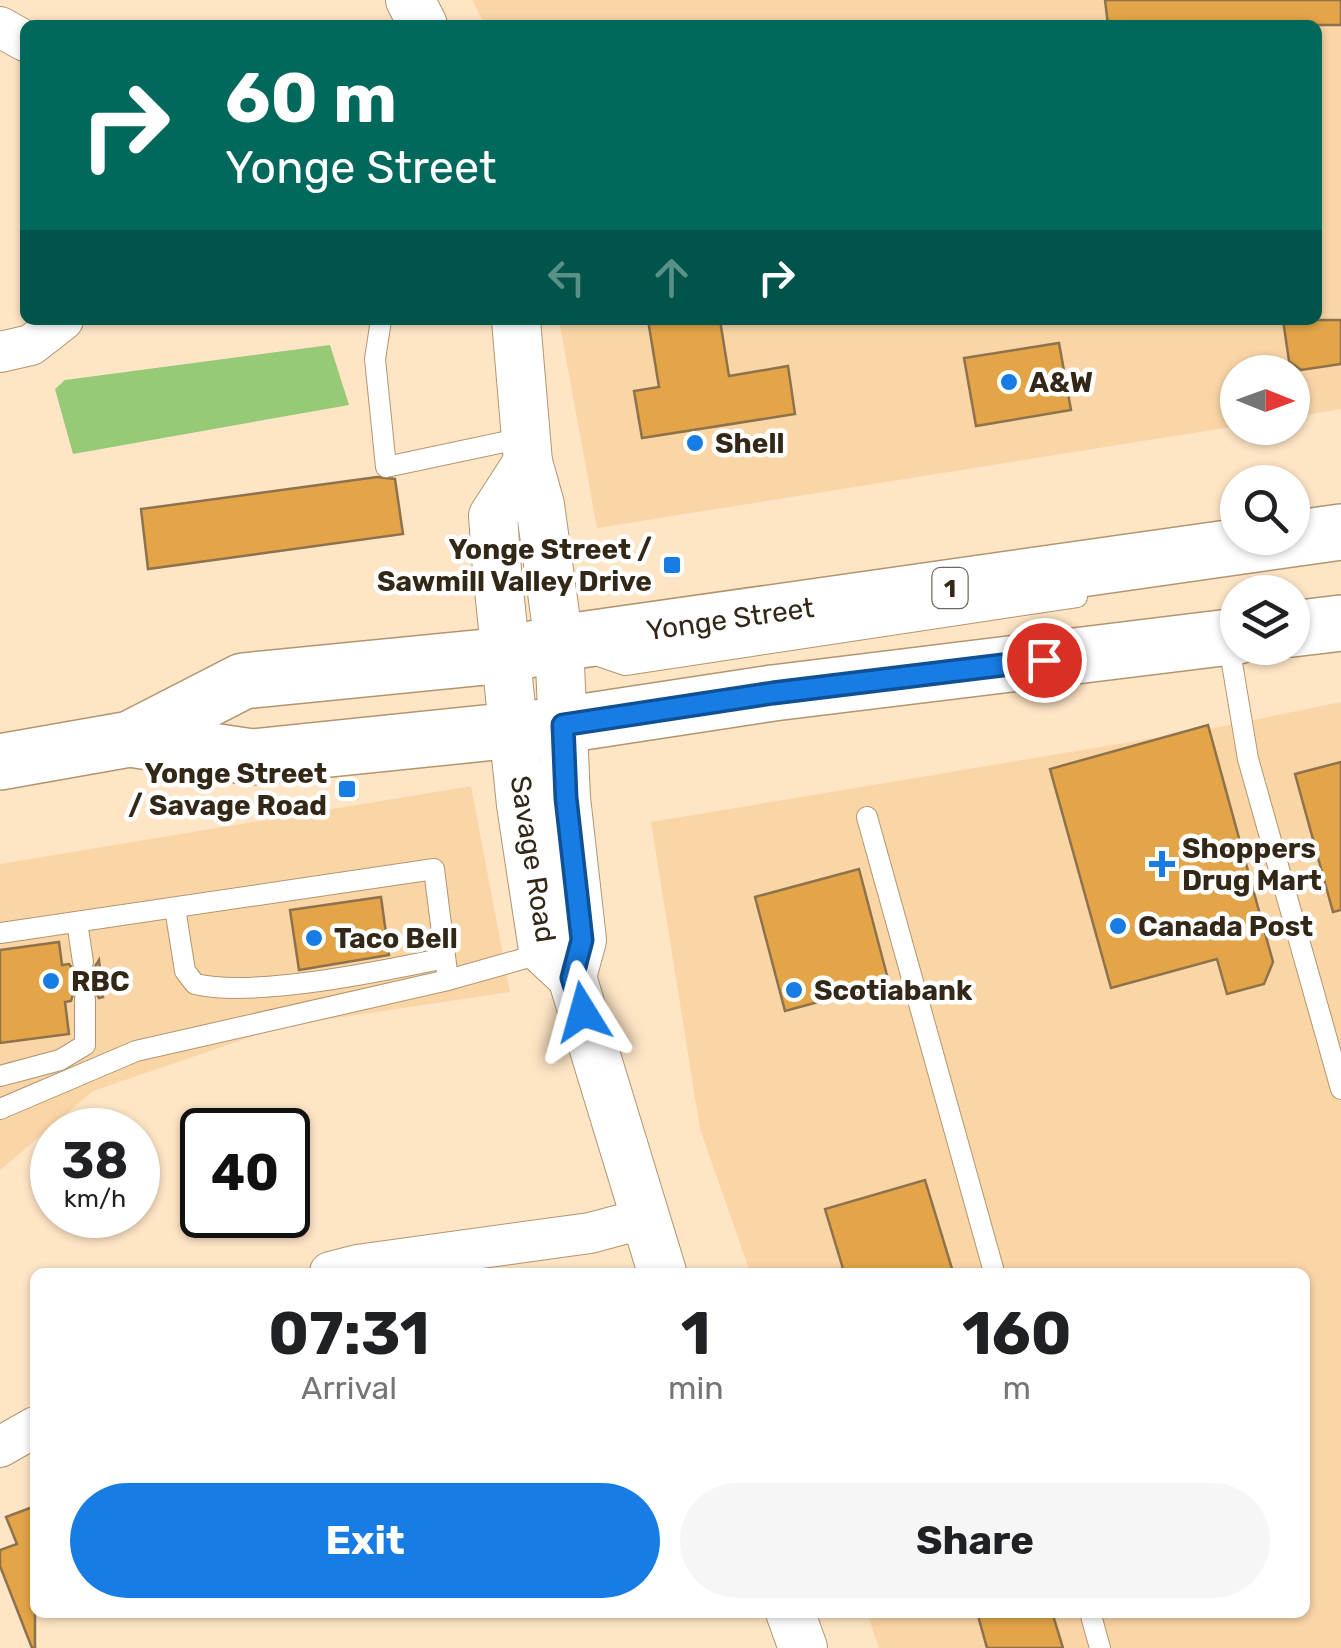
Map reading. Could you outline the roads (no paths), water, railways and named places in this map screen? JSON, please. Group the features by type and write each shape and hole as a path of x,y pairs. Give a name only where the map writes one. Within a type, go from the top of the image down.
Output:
{"main road":[{"name":"Yonge Street","path":"0,762 130,739 244,681 506,654 559,643 1341,532"},
{"path":"1310,627 1341,623"},
{"name":"Yonge Street","path":"130,739 252,757 538,727 773,693 1220,639"}],"street":[{"path":"0,352 31,344 56,325"},
{"path":"516,325 528,450 540,505 559,643 538,727"},
{"path":"528,450 492,516 506,654 538,727"},
{"name":"Savage Road","path":"538,727 558,964 661,1268"},
{"path":"345,1268 590,1234 646,1218"},
{"path":"0,1447 30,1430"},
{"path":"792,1618 804,1648"}],"lane":[{"path":"380,325 375,360 386,467 528,450"},
{"path":"559,643 625,665 1089,595"},
{"path":"1232,665 1248,759 1341,1090"},
{"path":"867,817 993,1268"},
{"path":"0,933 434,869 448,980"},
{"path":"175,908 185,971 195,984 211,988 307,982 445,958"},
{"path":"77,922 83,962"},
{"path":"0,1109 136,1052 448,980 526,958 558,964"},
{"path":"0,1076 60,1060 85,1044 85,999"},
{"path":"1092,1618 1100,1648"}],"place":[{"name":"A&W","path":"1009,382"},
{"name":"Shell","path":"695,443"},
{"name":"Yonge Street / Sawmill Valley Drive","path":"672,565"},
{"name":"Yonge Street / Savage Road","path":"347,789"},
{"name":"Shoppers Drug Mart","path":"1162,864"},
{"name":"Canada Post","path":"1118,926"},
{"name":"Taco Bell","path":"314,938"},
{"name":"RBC","path":"51,981"},
{"name":"Scotiabank","path":"794,990"}]}
